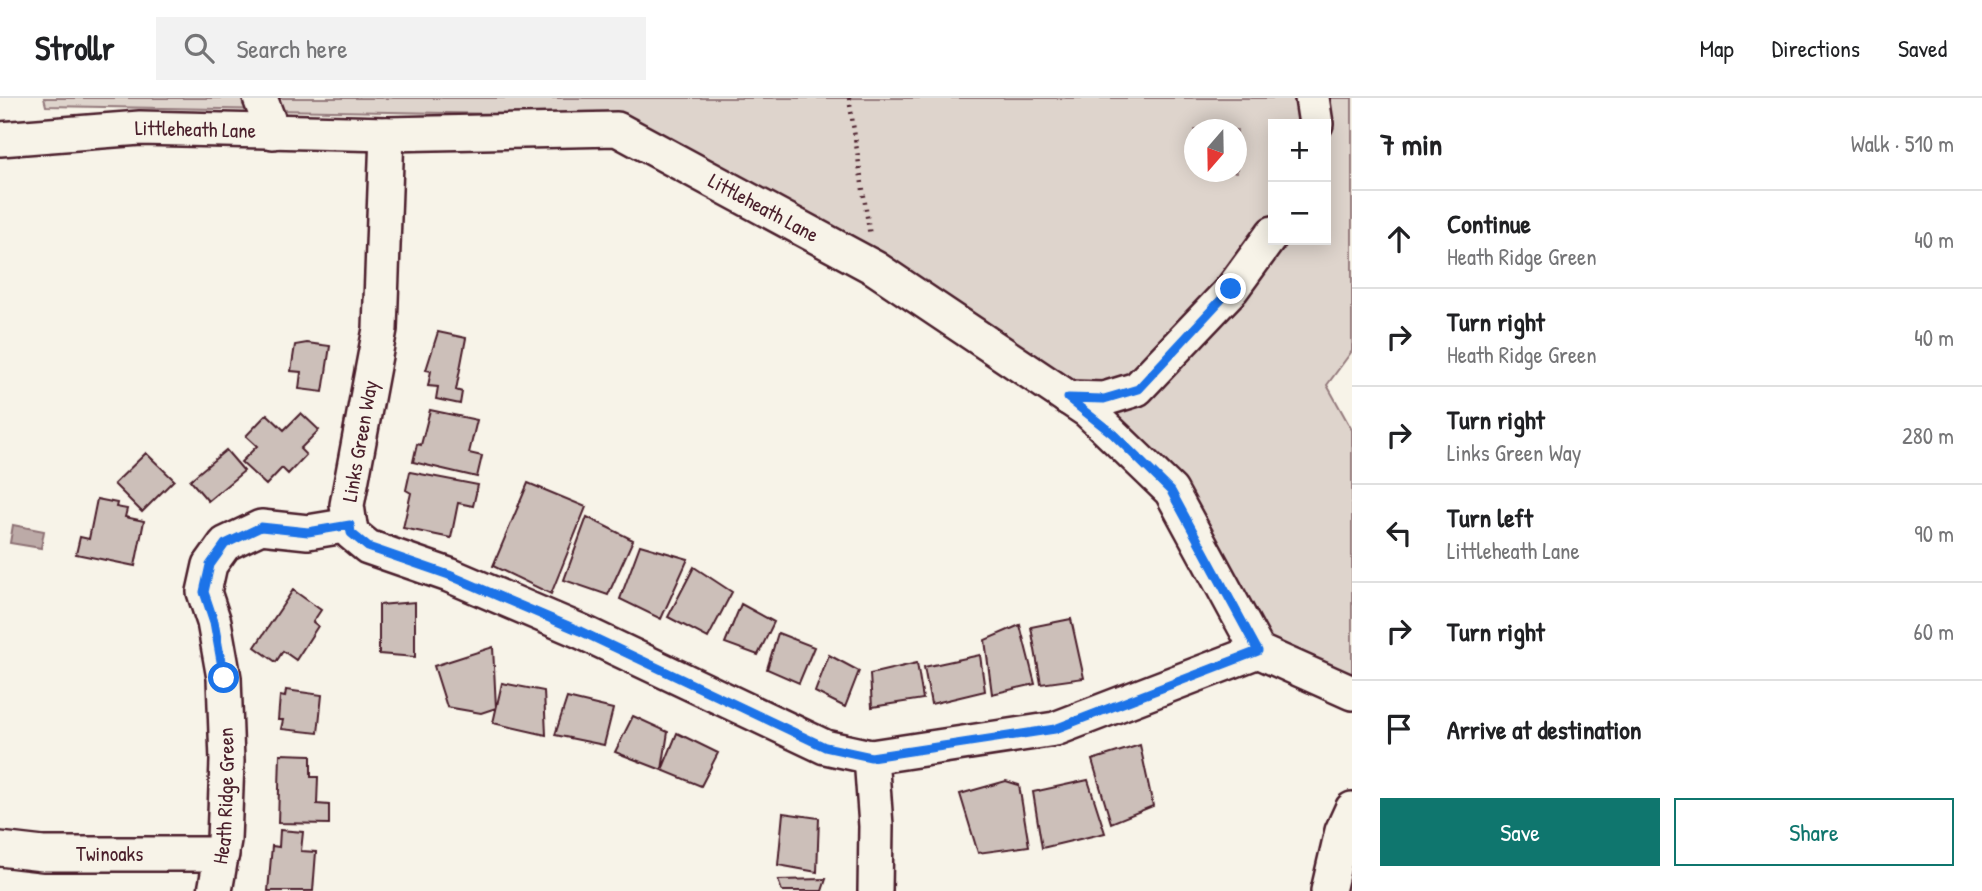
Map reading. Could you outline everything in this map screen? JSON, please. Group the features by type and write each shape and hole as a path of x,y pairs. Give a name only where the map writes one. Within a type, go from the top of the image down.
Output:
{"street":[{"path":"260,98 273,132"},
{"path":"1312,98 1314,119"},
{"name":"Littleheath Lane","path":"0,139 139,128 387,134 617,129 875,268 1068,398 1113,434 1171,491 1258,651"},
{"name":"Links Green Way","path":"387,134 380,328 347,505 351,533 368,547 449,575 580,631 825,747 871,757 1055,729 1258,651"},
{"path":"1068,398 1104,399 1138,389 1231,289 1268,240"},
{"name":"Heath Ridge Green","path":"215,891 222,854 227,761 224,678 214,622 204,592 210,565 225,544 261,527 308,532 350,525"},
{"path":"1258,651 1352,693"},
{"path":"871,757 876,826 875,891"},
{"path":"1328,891 1342,831 1352,809"},
{"name":"Twinoaks","path":"0,849 56,854 222,854"}],"path":[{"path":"849,98 875,268"}],"shaded area":[{"path":"44,98 1352,98 1352,351 1327,385 1352,430 1352,682 1263,643 1177,486 621,116 46,106"},
{"path":"13,525 44,531 41,548 10,543"}],"building":[{"path":"438,332 466,338 456,390 462,392 460,404 436,399 438,387 428,386 431,371 426,370"},
{"path":"307,343 330,346 323,392 299,389 301,372 291,371 295,345"},
{"path":"430,410 477,420 469,453 482,456 477,477 413,462 417,444 421,445"},
{"path":"301,413 319,430 300,449 306,455 288,474 282,468 266,485 241,462 257,446 246,436 267,414 284,430"},
{"path":"226,450 244,471 208,501 190,480"},
{"path":"146,453 174,480 142,512 114,484"},
{"path":"410,472 478,485 473,506 458,503 451,538 403,528 411,493 406,490"},
{"path":"528,483 586,507 551,594 493,566"},
{"path":"97,499 117,503 116,507 127,509 125,517 144,521 135,566 76,554 80,537 89,539"},
{"path":"587,517 633,540 608,595 564,580"},
{"path":"640,545 688,559 661,619 620,599"},
{"path":"694,567 732,592 708,638 668,617"},
{"path":"293,590 321,610 313,622 318,626 296,660 283,651 276,662 255,647"},
{"path":"415,602 415,657 379,654 379,605"},
{"path":"741,604 774,622 758,655 725,643"},
{"path":"1071,619 1084,678 1041,684 1031,627"},
{"path":"1020,625 1035,684 992,694 985,640"},
{"path":"778,633 814,647 799,683 767,669"},
{"path":"493,647 496,708 481,713 447,707 434,666"},
{"path":"829,655 859,671 845,707 815,692"},
{"path":"980,655 985,691 931,704 924,667"},
{"path":"917,663 923,699 872,707 870,674"},
{"path":"502,683 544,691 546,735 493,723"},
{"path":"286,690 322,695 318,733 281,729 283,720 278,720 280,696 285,697"},
{"path":"567,698 613,709 604,745 555,735"},
{"path":"633,716 668,732 662,770 615,752"},
{"path":"677,733 718,753 701,786 662,770"},
{"path":"1140,745 1153,806 1111,823 1092,760"},
{"path":"280,754 311,755 311,777 318,777 317,804 329,805 329,824 278,823"},
{"path":"1088,780 1105,833 1042,848 1033,792"},
{"path":"1006,781 1019,785 1029,846 978,853 960,794"},
{"path":"783,813 819,818 817,872 778,865"},
{"path":"280,830 303,832 301,851 316,852 313,891 268,891 272,846 279,847"},
{"path":"826,879 822,891 782,891 778,880"}],"route":[{"path":"224,678 214,622 204,592 210,565 225,544 261,527 308,532 350,525 351,533 368,547 449,575 580,631 825,747 871,757 947,748 1055,729 1258,651 1171,491 1088,411 1068,398 1104,399 1138,389 1183,344 1231,289"}]}
